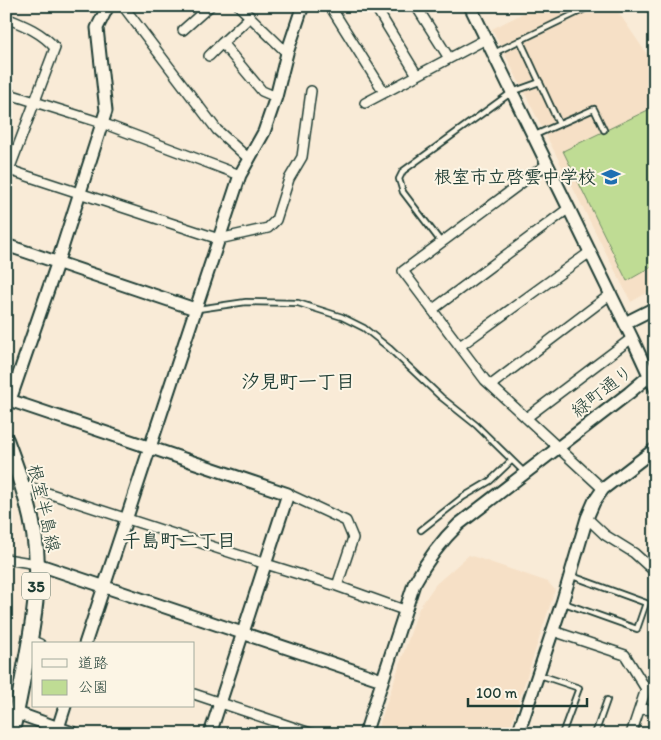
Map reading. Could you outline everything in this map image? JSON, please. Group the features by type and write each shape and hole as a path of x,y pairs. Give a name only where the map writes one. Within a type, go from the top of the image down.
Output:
{"main road":[{"name":"根室半島線","path":"6,440 23,485 32,526 37,564 35,642"},
{"name":"根室半島線","path":"12,727 32,653"}],"street":[{"path":"108,6 97,28 106,111 58,261 8,400 288,494 346,521 354,538 338,586"},
{"path":"123,6 218,130 248,158"},
{"path":"183,30 210,6"},
{"path":"239,6 287,53"},
{"path":"330,6 384,92"},
{"path":"375,6 416,75"},
{"path":"416,6 449,58"},
{"name":"緑町通り","path":"365,734 414,584 422,569 447,535 649,376 611,294 470,6"},
{"path":"86,642 240,175 264,132 276,97 300,8"},
{"path":"210,56 250,17"},
{"path":"6,18 23,24 48,40 54,48 8,170 218,239 268,228 276,220 289,179 302,157 311,90"},
{"path":"364,103 486,39"},
{"path":"222,43 262,91 276,97"},
{"path":"6,93 102,123 240,175"},
{"path":"547,164 403,271 485,380 603,489"},
{"path":"432,310 569,208"},
{"path":"6,245 58,261 195,309"},
{"path":"460,346 590,252"},
{"path":"490,385 611,294"},
{"path":"625,323 655,308"},
{"path":"526,418 632,338"},
{"path":"649,376 655,388"},
{"path":"518,734 571,576 587,518 603,489 655,449"},
{"path":"23,485 338,586 404,610"},
{"path":"210,734 288,494"},
{"path":"587,518 605,535 634,553 655,572"},
{"path":"6,559 37,564 382,680"},
{"path":"553,631 625,655 646,689 641,709 631,734"},
{"path":"195,694 313,734"},
{"path":"58,728 64,708"},
{"path":"641,709 655,710"},
{"path":"12,727 58,728 75,734"}],"lane":[{"path":"493,54 591,6"},
{"path":"520,40 559,124"},
{"path":"440,242 403,192 399,179 403,171 512,92 540,82"},
{"path":"533,136 594,109 604,130"},
{"path":"195,309 246,302 298,303 350,321 364,328 389,348 441,397 476,425 525,473"},
{"path":"421,530 463,497 490,481 511,461"},
{"path":"562,603 637,630 646,603 571,576"},
{"path":"538,674 579,688 562,734"},
{"path":"595,734 607,700"}],"shaded area":[{"name":"根室市立啓雲中学校","path":"537,6 562,6 567,11 577,6 614,6 655,66 655,288 631,302 492,29"},
{"path":"469,555 548,582 555,590 508,734 376,734 419,608 436,584"}],"green space":[{"path":"650,109 655,121 655,265 627,281 563,151"}],"place":[{"name":"根室市立啓雲中学校","path":"611,177"}],"district":[{"name":"汐見町一丁目","path":"298,381"},
{"name":"千島町二丁目","path":"179,540"}]}
